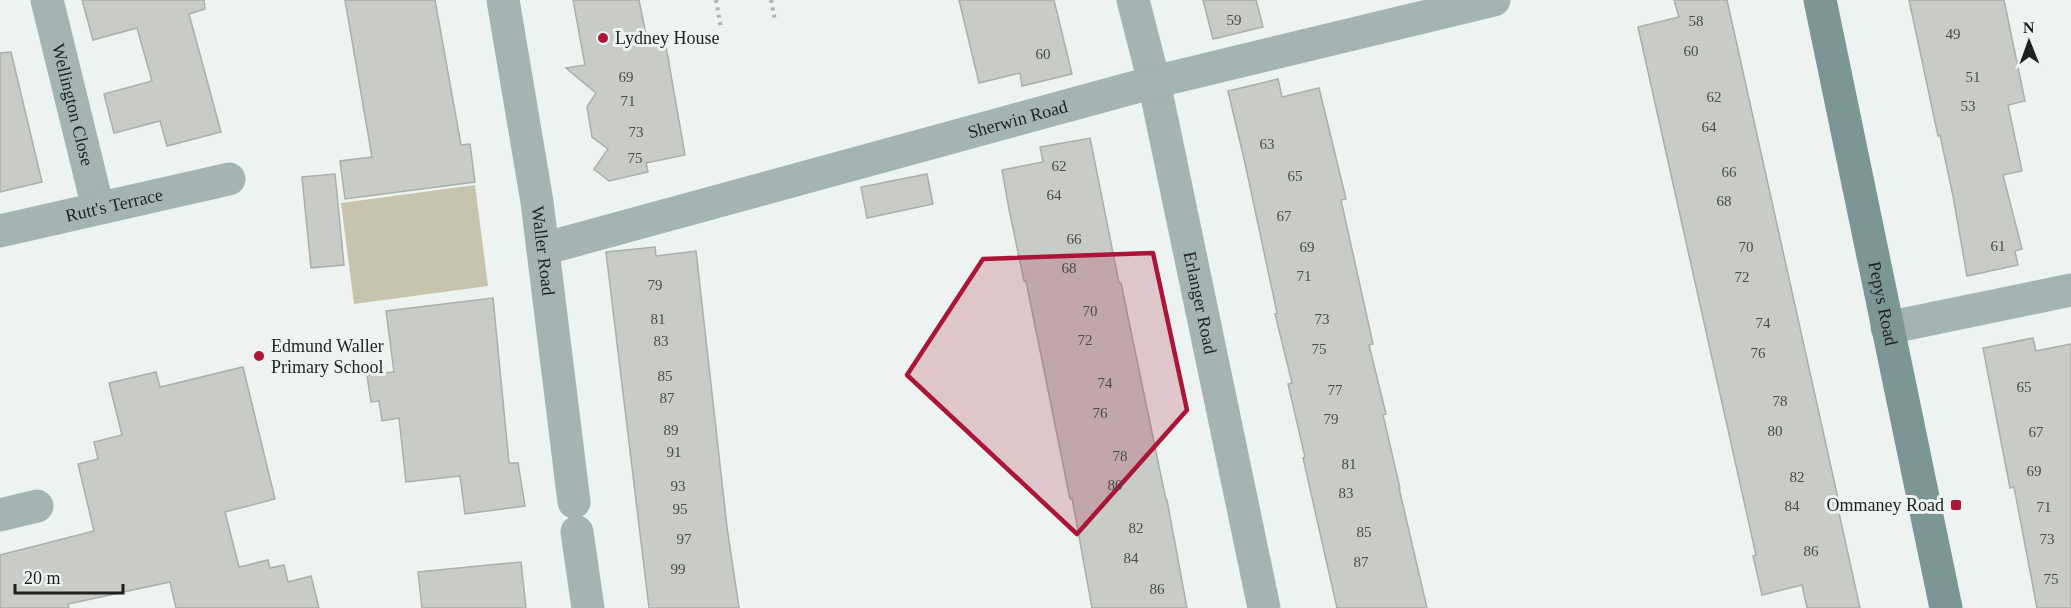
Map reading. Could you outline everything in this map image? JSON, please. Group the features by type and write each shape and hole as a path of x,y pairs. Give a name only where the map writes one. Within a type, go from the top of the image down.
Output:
{"street":[{"name":"Wellington Close","path":"47,0 98,208"},
{"name":"Waller Road","path":"503,0 543,249 588,608"},
{"name":"Erlanger Road","path":"1133,0 1154,82 1264,608"},
{"name":"Sherwin Road","path":"543,249 1154,82 1494,0"},
{"name":"Pepys Road","path":"1820,0 1946,608"},
{"name":"Rutt's Terrace","path":"0,231 229,179"},
{"path":"1887,328 2071,290"},
{"path":"0,515 38,506"}],"path":[{"path":"716,0 721,27"},
{"path":"771,0 775,20"}],"highlighted area":[{"path":"1153,253 1187,410 1077,534 907,375 983,259"}],"shaded area":[{"path":"475,185 488,286 354,304 341,203"}],"building":[{"path":"82,0 204,0 205,9 189,14 221,132 167,146 160,121 114,133 104,94 152,81 137,28 93,40"},
{"path":"345,0 435,0 461,145 470,144 475,182 345,199 340,161 372,157"},
{"path":"573,0 639,0 647,40 664,35 685,155 646,163 648,172 609,181 594,169 608,149 592,137 587,107 596,93 566,68 585,65"},
{"path":"959,0 1054,0 1072,74 1022,86 1020,73 979,83"},
{"path":"1203,0 1256,0 1263,27 1213,39"},
{"path":"1674,0 1727,0 1841,512 1839,513 1860,608 1807,608 1802,585 1762,595 1753,556 1756,555 1638,27 1679,17"},
{"path":"1909,0 2004,0 2025,101 2008,105 2022,171 2003,175 2022,249 2015,251 2018,265 1967,276 1953,196"},
{"path":"11,52 42,182 0,192 0,53"},
{"path":"1278,79 1282,97 1319,88 1346,199 1341,200 1373,344 1369,345 1427,608 1337,608 1288,384 1292,383 1275,314 1277,313 1228,91"},
{"path":"1090,138 1119,283 1121,283 1167,500 1187,608 1092,608 1072,498 1070,499 1026,281 1024,281 1009,209 1002,170 1043,162 1040,147"},
{"path":"335,174 344,265 311,268 302,177"},
{"path":"927,174 933,204 867,218 861,187"},
{"path":"655,247 656,256 696,251 727,527 739,608 649,608 606,252"},
{"path":"493,298 509,463 518,463 525,506 465,514 460,476 406,482 399,418 382,421 379,401 371,402 367,375 394,372 386,311"},
{"path":"2033,338 2036,351 2071,344 2071,608 2037,608 2014,487 2010,488 1983,348"},
{"path":"243,367 275,499 225,512 239,567 268,560 270,568 284,565 288,582 311,576 319,608 176,608 170,582 68,604 69,608 0,608 0,555 94,531 78,464 98,459 94,442 122,435 109,383 156,372 160,387"},
{"path":"521,562 526,608 422,608 418,572"}],"place":[{"name":"Lydney House","path":"603,38"},
{"name":"Edmund Waller Primary School","path":"259,356"},
{"name":"Ommaney Road","path":"1956,505"}]}
